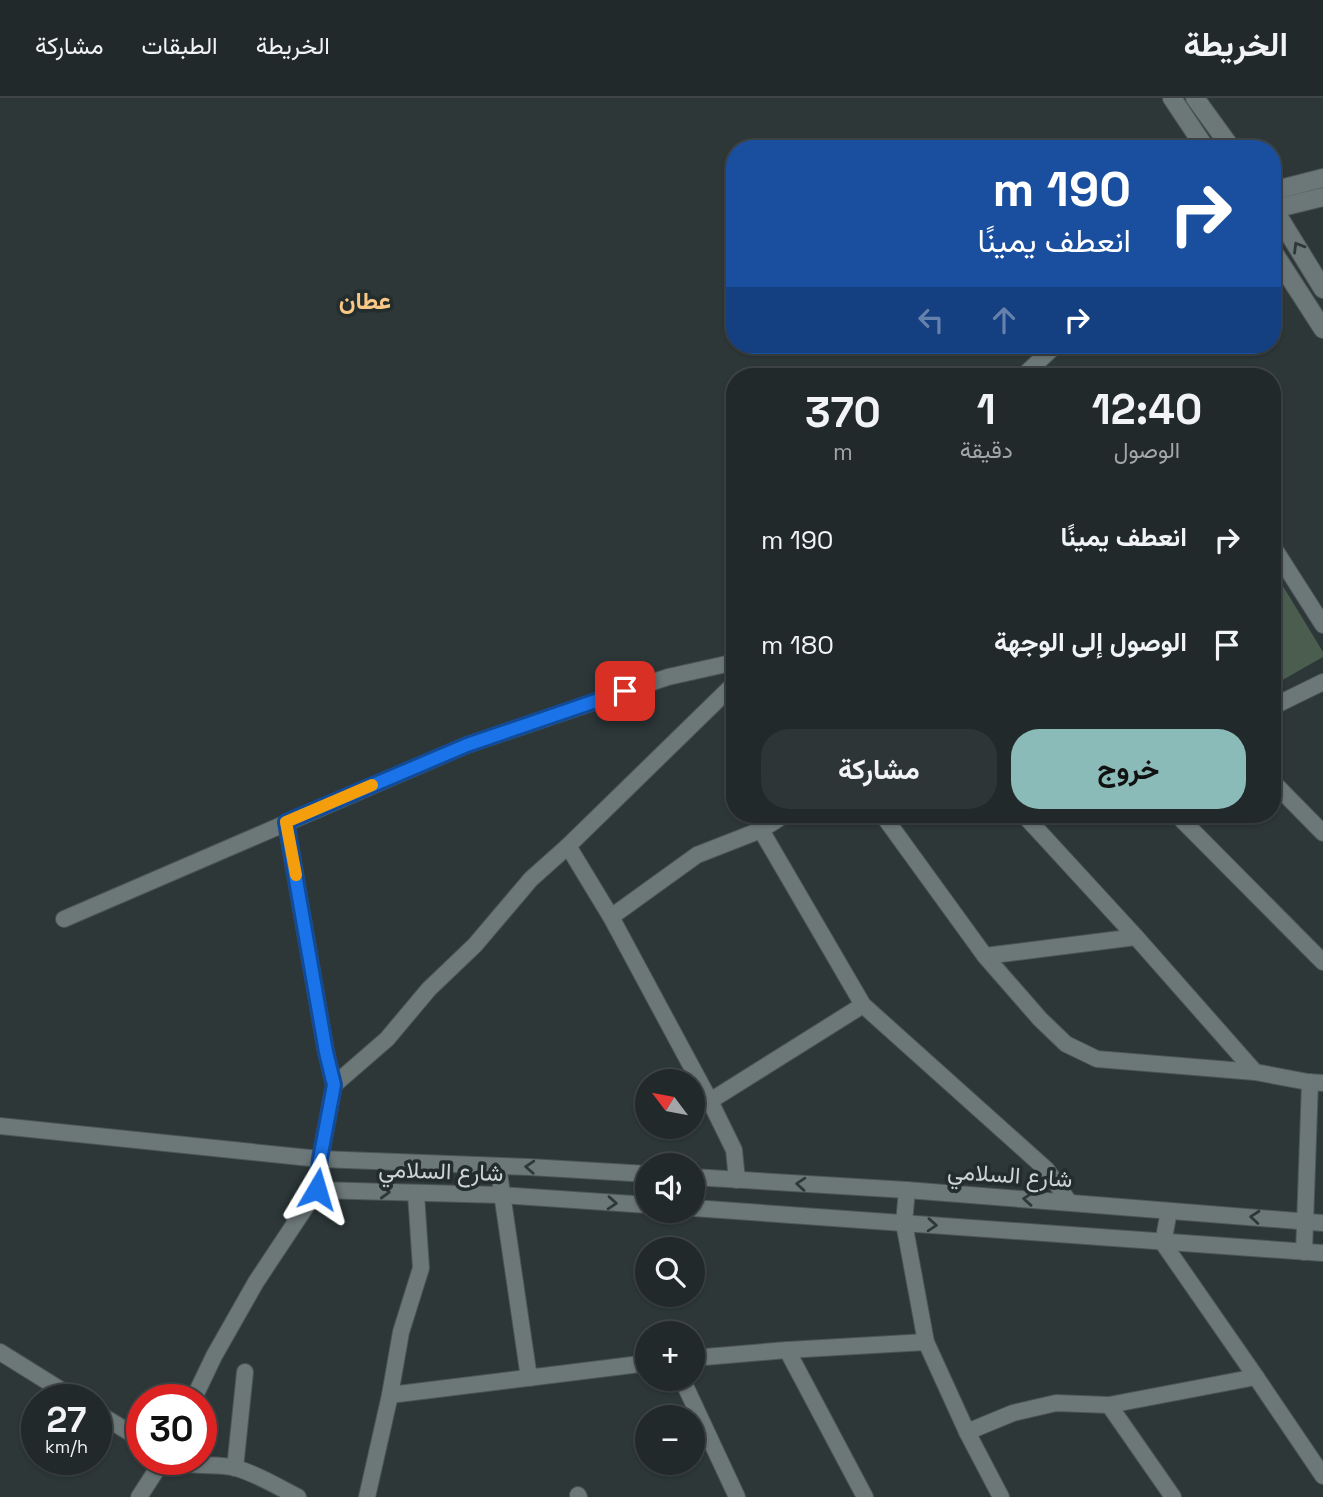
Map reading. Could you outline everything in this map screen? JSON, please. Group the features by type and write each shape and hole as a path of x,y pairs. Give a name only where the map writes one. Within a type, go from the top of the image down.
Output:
{"main road":[{"path":"1172,98 1201,140"},
{"path":"1195,98 1225,140"},
{"path":"1196,132 1212,122"},
{"path":"1281,198 1323,178"},
{"path":"1281,201 1323,197"},
{"path":"1281,216 1322,286"},
{"path":"1281,264 1323,330"}],"street":[{"path":"1032,368 1046,354"},
{"path":"1281,559 1323,625"},
{"path":"64,919 478,741 668,677 726,664"},
{"path":"1281,703 1323,682"},
{"path":"334,1085 387,1039 429,989 475,945 531,879 726,692"},
{"path":"1281,790 1323,833"},
{"path":"201,1384 256,1282 317,1189 334,1085 286,822"},
{"path":"611,917 697,855 761,830 772,823"},
{"path":"889,823 985,956 1066,1044 1097,1059 1255,1072 1316,1082 1304,1252"},
{"path":"1031,823 1255,1072"},
{"path":"1186,823 1323,962"},
{"path":"761,830 863,1005 1047,1170 1069,1202"},
{"path":"568,846 611,917 710,1101 734,1150 737,1180"},
{"path":"985,956 1136,937"},
{"path":"710,1101 863,1005"},
{"name":"شارع السلامي","path":"0,1126 320,1159 635,1173"},
{"path":"498,1166 529,1378"},
{"name":"شارع السلامي","path":"705,1178 907,1190 1323,1223"},
{"name":"شارع السلامي","path":"317,1189 501,1195 635,1204"},
{"path":"907,1190 904,1223 926,1342 967,1432 1001,1497"},
{"path":"367,1497 401,1332 421,1268 416,1194"},
{"path":"705,1209 1323,1253"},
{"path":"1169,1210 1163,1243 1323,1476"},
{"path":"705,1357 926,1342"},
{"path":"787,1350 865,1497"},
{"path":"0,1352 51,1384"},
{"path":"390,1395 635,1365"},
{"path":"235,1468 245,1372"},
{"path":"967,1432 1013,1413 1056,1403 1109,1405 1256,1377"},
{"path":"688,1391 737,1497"},
{"path":"1109,1405 1173,1497"},
{"path":"217,1467 235,1468 267,1489 298,1497"},
{"path":"139,1497 153,1475"}],"green space":[{"path":"1281,583 1323,652 1323,657 1281,681"}],"slow traffic":[{"path":"296,875 286,822 372,785"}],"district":[{"name":"عطان","path":"365,301"}],"route":[{"path":"317,1189 334,1085 286,822 467,745 625,691"}]}
